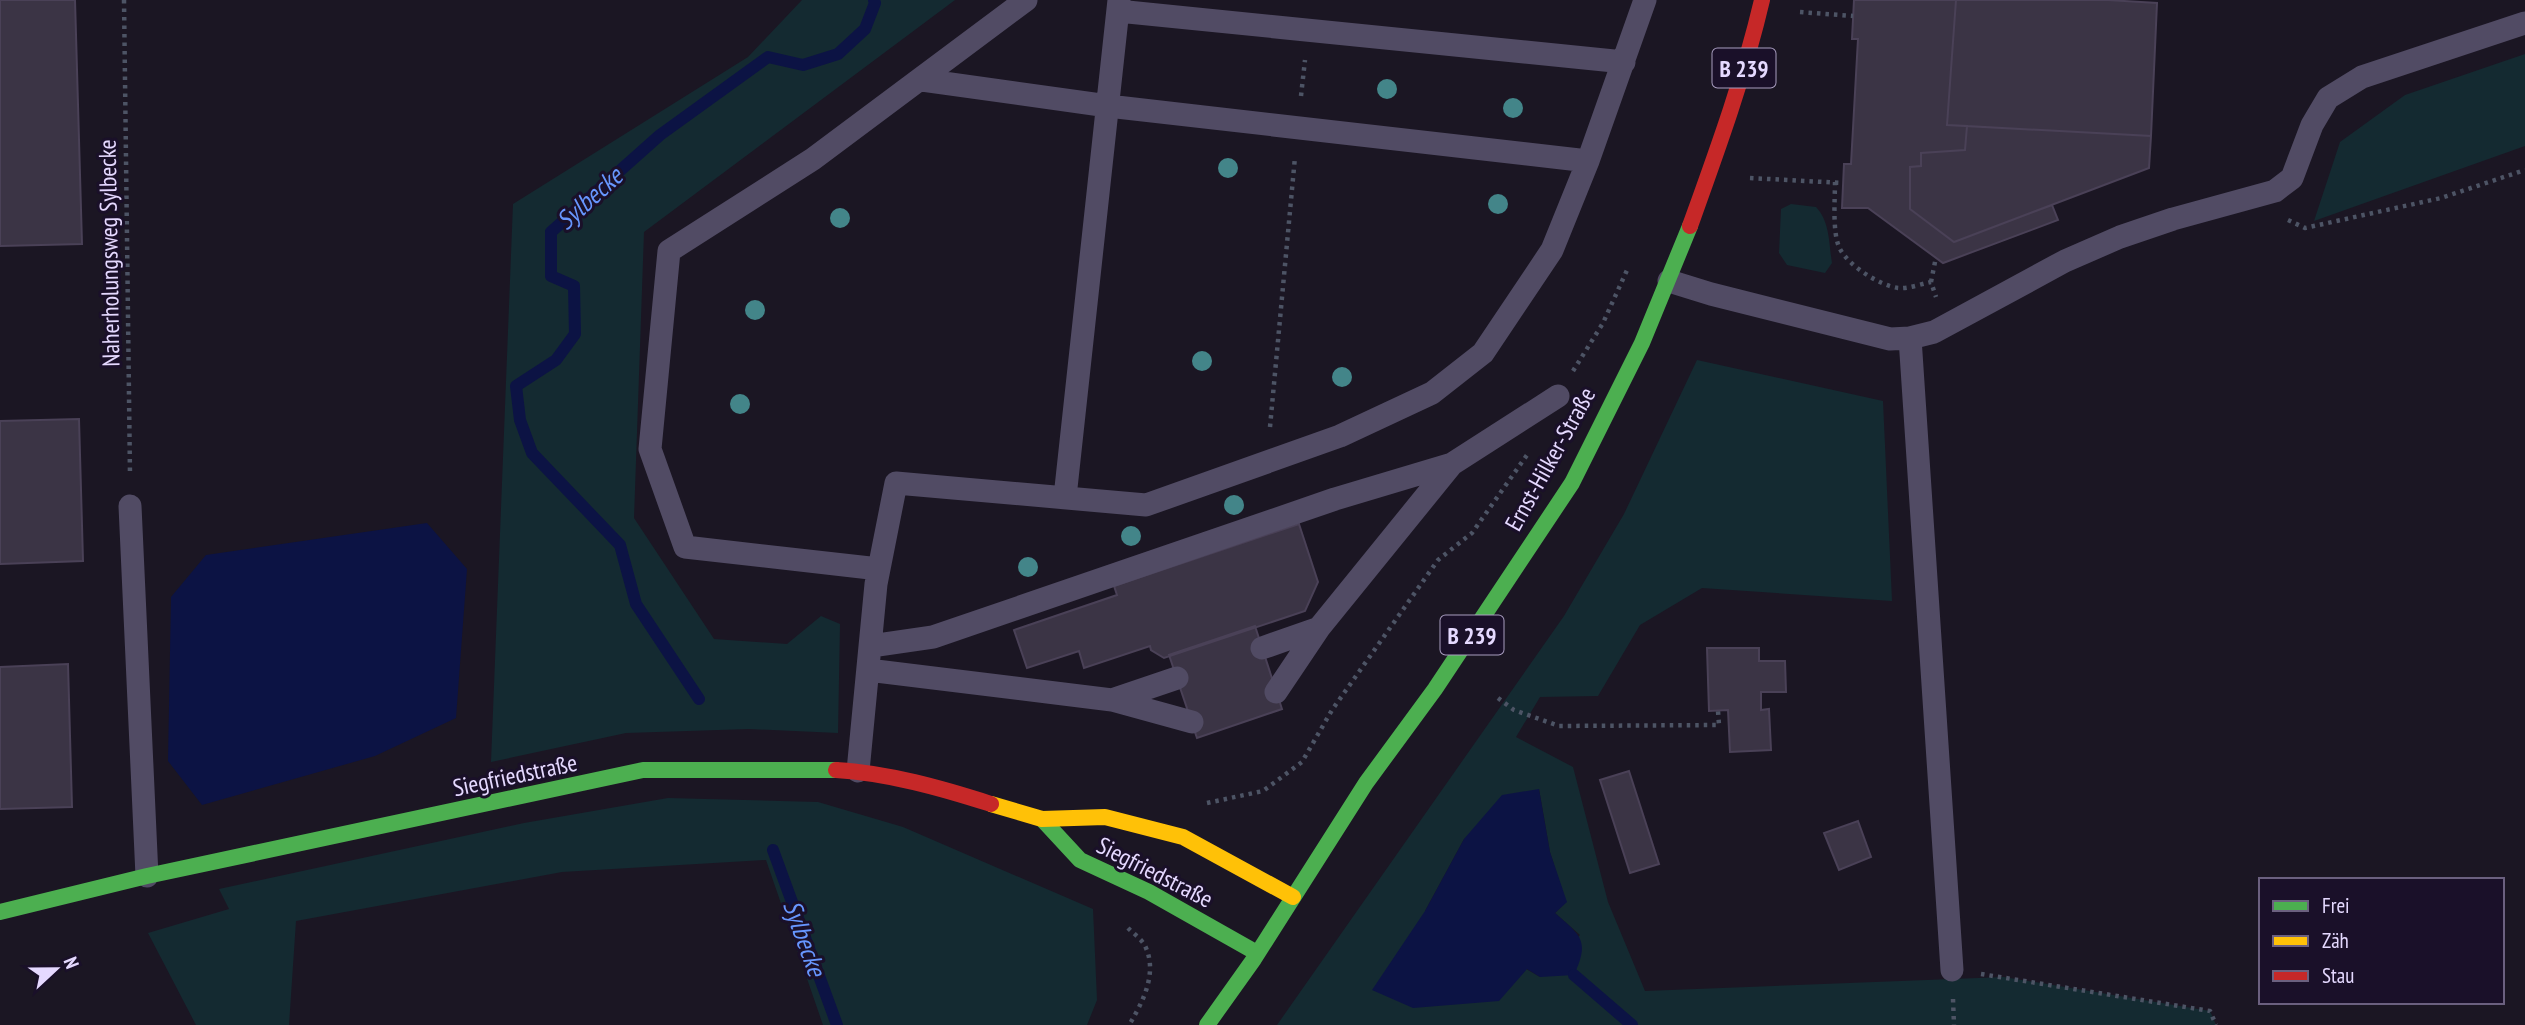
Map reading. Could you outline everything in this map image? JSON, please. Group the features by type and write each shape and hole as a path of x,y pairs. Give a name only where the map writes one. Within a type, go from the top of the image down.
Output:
{"street":[{"name":"Ernst-Hilker-Straße","path":"1293,897 1366,783 1435,689 1572,483 1642,343 1669,281 1723,136 1749,55 1762,0"},
{"name":"Siegfriedstraße","path":"0,912 147,876 643,771 858,771 947,790 1042,819 1105,817 1183,837 1223,856 1293,897"},
{"name":"Siegfriedstraße","path":"1042,819 1080,860 1149,892 1257,953"},
{"name":"B 239","path":"1207,1025 1293,897"}],"lane":[{"path":"879,569 685,547 650,449 669,251 813,159 1026,0"},
{"path":"858,771 879,569 896,483 1146,505 1340,436 1432,393 1483,353 1552,250 1625,62 1644,0"},
{"path":"1065,497 1119,6 1307,32 1625,62"},
{"path":"1669,281 1890,338 1910,338 1934,332 2065,261 2120,237 2173,219 2275,191 2292,178 2312,125 2328,98 2362,77 2525,23"},
{"path":"922,80 1108,106 1588,162"},
{"path":"1910,338 1952,970"},
{"path":"871,646 933,636 1335,499 1452,464 1558,396"},
{"path":"1276,692 1319,628 1452,464"},
{"path":"130,506 147,876"},
{"path":"1262,648 1319,628"},
{"path":"868,670 1112,700 1192,722"},
{"path":"1112,700 1177,678"}],"path":[{"name":"Naherholungsweg Sylbecke","path":"124,0 130,506"},
{"path":"1799,12 1853,16"},
{"path":"1270,417 1307,32"},
{"path":"2246,200 2305,228 2441,198 2525,170"},
{"path":"1750,178 1843,183"},
{"path":"1835,183 1836,235 1840,248 1860,271 1899,289 1931,282"},
{"path":"1936,257 1931,282 1936,295"},
{"path":"1558,396 1603,323 1630,265"},
{"path":"1205,803 1263,791 1301,762 1332,710 1438,560 1472,533 1528,454"},
{"path":"1497,698 1514,710 1559,726 1719,725 1718,710"},
{"path":"1128,927 1143,943 1149,957 1151,975 1140,1007 1129,1025"},
{"path":"1952,970 2210,1011 2216,1025"}],"shaded area":[{"path":"802,0 955,0 644,232 634,518 714,639 787,644 821,616 840,624 838,733 749,729 626,733 491,762 513,204 748,57"},
{"path":"2525,54 2525,146 2314,221 2340,142 2405,95"},
{"path":"1791,204 1816,207 1824,219 1832,263 1825,273 1787,265 1779,253 1781,209"},
{"path":"1697,360 1883,401 1892,601 1702,588 1640,625 1598,696 1540,697 1516,737 1573,767 1608,902 1645,991 2004,977 2210,1011 2216,1025 1277,1025 1564,616 1624,514","holes":["1539,789 1550,852 1566,902 1555,913 1580,935 1540,977 1425,911 1464,839"]},
{"path":"427,523 467,569 456,718 375,756 202,805 168,761 171,597 206,555"},
{"path":"1539,789 1550,852 1567,902 1555,913 1577,933 1582,946 1574,975 1540,977 1527,969 1499,1001 1413,1008 1372,990 1425,911 1464,839 1502,795"},
{"path":"668,798 818,802 903,827 1093,909 1097,1000 1087,1025 823,1025 766,860 562,872 296,921 289,1025 196,1025 148,933 229,909 219,889 524,823"}],"building":[{"path":"0,0 75,0 82,244 0,246"},
{"path":"1854,0 1956,0 1947,125 1967,126 1965,150 1921,153 1921,166 1910,167 1910,209 1954,242 2052,205 2058,220 1943,263 1868,208 1842,208 1844,164 1851,164 1858,39 1852,39"},
{"path":"1956,0 2108,0 2157,3 2151,136 1947,125"},
{"path":"1967,126 2151,136 2149,168 1954,242 1910,209 1910,167 1921,166 1921,153 1965,150"},
{"path":"79,419 83,561 0,564 0,421"},
{"path":"1299,524 1318,582 1305,611 1164,658 1151,650 1150,646 1084,668 1079,651 1027,668 1014,630 1117,595 1114,586"},
{"path":"1255,626 1282,709 1197,738 1169,655"},
{"path":"1707,648 1759,648 1759,661 1785,661 1786,692 1761,692 1761,710 1769,709 1771,750 1730,752 1728,710 1709,711"},
{"path":"68,664 72,807 0,809 0,667"},
{"path":"1629,771 1659,864 1630,873 1600,780"},
{"path":"1858,821 1871,857 1839,870 1824,833"}],"waterway":[{"name":"Sylbecke","path":"699,699 636,604 620,545 532,453 520,420 516,386 556,360 575,334 574,286 551,276 551,232 660,135 768,57 803,65 838,54 865,29 874,0"},
{"name":"Sylbecke","path":"773,850 837,1025"},
{"path":"1574,975 1632,1025"}],"traffic: fast":[{"path":"1207,1025 1254,959 1366,783 1435,689 1572,483 1642,343 1690,226"},
{"path":"0,912 147,876 643,770 836,770"},
{"path":"1042,819 1080,860 1149,892 1257,953"}],"traffic: slow":[{"path":"991,804 1042,819 1105,817 1183,837 1293,897"}],"traffic: jam":[{"path":"1690,226 1738,86 1762,0"},
{"path":"836,770 914,782 991,804"}]}
